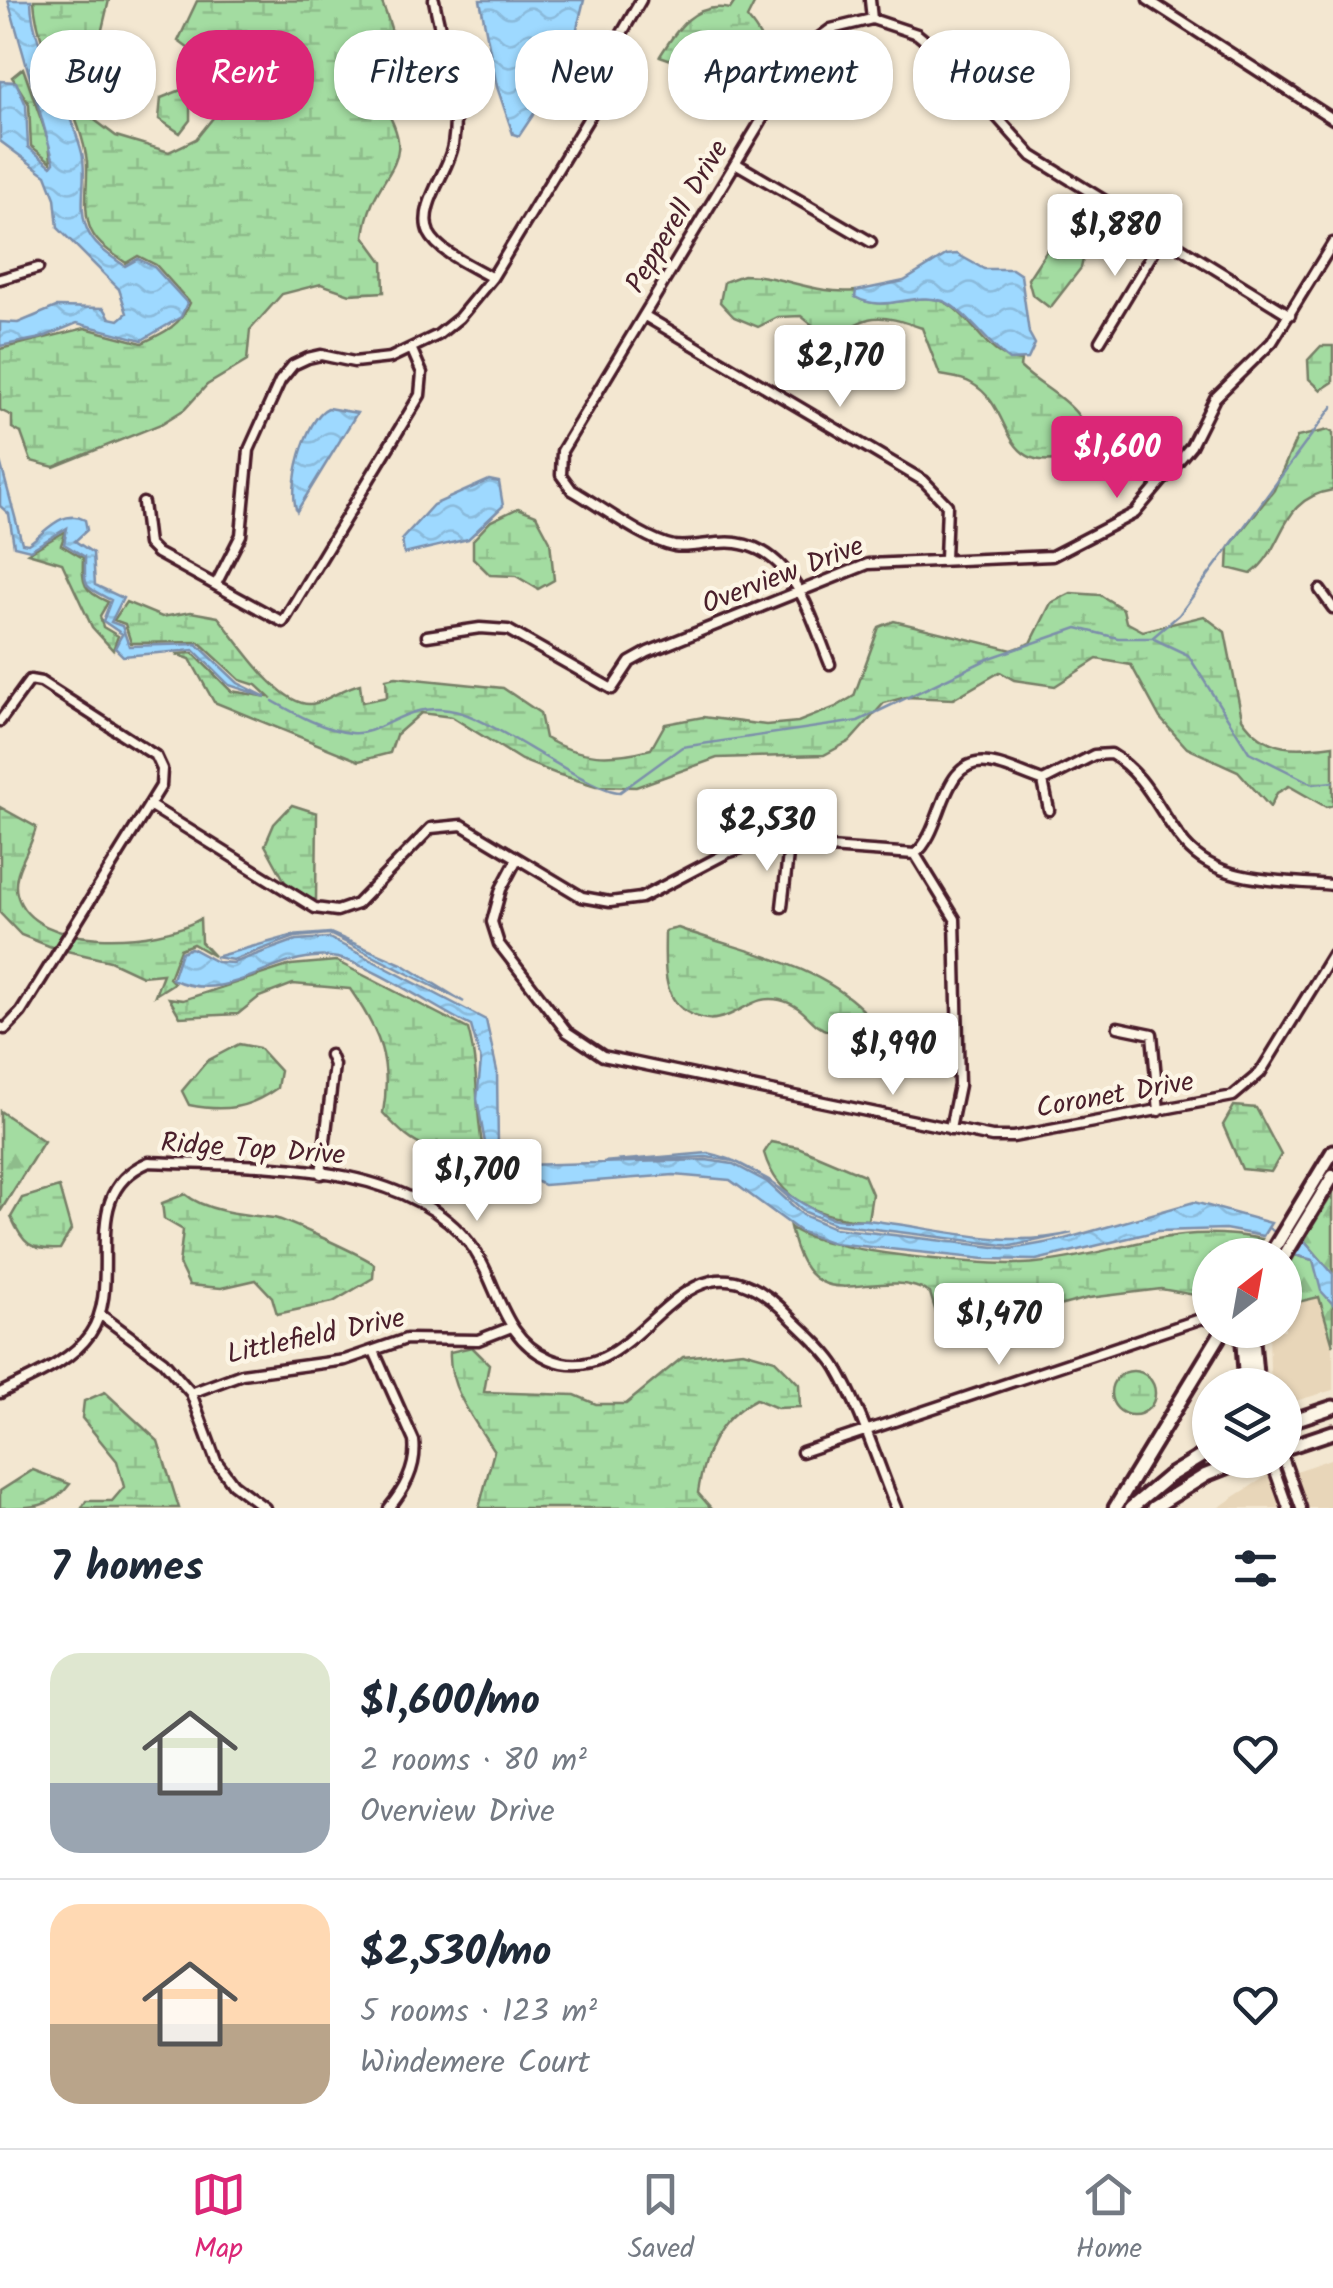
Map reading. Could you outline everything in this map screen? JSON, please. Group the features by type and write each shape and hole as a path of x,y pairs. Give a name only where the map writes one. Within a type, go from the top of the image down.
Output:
{"main road":[{"path":"1292,1238 1333,1151"},
{"path":"1284,1238 1333,1176"},
{"path":"1115,1508 1212,1348"},
{"path":"1302,1417 1333,1407"},
{"path":"1302,1442 1333,1432"},
{"path":"1131,1508 1192,1463"},
{"path":"1154,1508 1201,1478"}],"street":[{"path":"434,0 455,90 456,118 452,149 428,212 429,232 444,248 492,278"},
{"path":"216,584 241,534 249,450 280,381 293,365 321,355 374,362 412,350 458,318 492,278 611,81 622,34 641,0"},
{"path":"870,0 872,19 916,34 940,53 1032,156 1290,314"},
{"path":"1148,0 1333,119"},
{"name":"Pepperell Drive","path":"800,592 776,559 754,546 732,542 674,546 572,490 561,474 562,450 805,48 831,29 872,19"},
{"path":"737,164 871,242"},
{"path":"1100,341 1163,236"},
{"name":"Overview Drive","path":"427,636 480,628 508,630 612,688 630,662 648,652 868,564 1052,556 1134,513 1191,446 1215,398 1242,369 1261,356 1333,243"},
{"path":"0,279 38,268"},
{"path":"645,316 924,481 947,505 945,559"},
{"path":"143,503 148,544 284,622 420,395 422,374 412,350"},
{"path":"1320,590 1333,608"},
{"path":"800,592 830,664"},
{"path":"0,722 20,688 30,680 41,682 156,756 162,769 161,786 21,1012 5,1029 0,1027"},
{"path":"915,854 935,829 956,772 963,768 989,762 1043,780 1094,755 1111,754 1146,782 1186,846 1219,870 1333,884"},
{"path":"1043,780 1050,810"},
{"path":"149,805 315,908 337,911 357,904 431,828 462,825 493,840 517,859 582,897 610,902 642,898 727,853 757,843 915,854"},
{"path":"782,907 789,846"},
{"path":"915,854 955,918 959,1085 950,1129"},
{"name":"Coronet Drive","path":"517,859 501,889 492,922 499,944 567,1032 602,1056 950,1129 1014,1137 1227,1098 1252,1083 1333,954"},
{"path":"1118,1028 1152,1034 1158,1111"},
{"path":"321,1174 334,1065 330,1056"},
{"name":"Ridge Top Drive","path":"101,1315 106,1209 116,1185 137,1167 149,1162 321,1174 394,1186 433,1208 470,1244 510,1328 550,1360 583,1363 614,1354 677,1294 711,1280 742,1284 775,1301 835,1365 896,1508"},
{"path":"0,1393 80,1346 101,1315 164,1362 191,1393 216,1461 234,1484 265,1508"},
{"path":"802,1452 1192,1322"},
{"name":"Littlefield Drive","path":"191,1393 242,1374 345,1360 422,1337 478,1340 510,1328"},
{"path":"374,1350 414,1442 416,1457 402,1492 389,1508"},
{"path":"1277,1478 1288,1508"},
{"path":"1290,1478 1301,1508"}],"shaded area":[{"path":"1319,1297 1333,1345 1333,1390 1302,1399 1302,1368 1270,1368 1269,1348 1302,1348 1302,1301"},
{"path":"1333,1458 1333,1508 1309,1508 1296,1478 1302,1478 1302,1469"},
{"path":"1264,1478 1272,1478 1284,1508 1218,1508"}],"green space":[{"path":"34,0 109,0 102,30 40,30"},
{"path":"381,0 392,30 334,30 334,120 393,123 397,155 376,195 364,236 383,262 384,292 350,294 321,284 282,294 250,330 247,361 207,385 185,409 161,424 54,467 31,461 21,433 12,428 12,416 0,410 0,349 85,328 142,343 176,323 190,303 156,265 138,256 126,263 104,247 91,231 86,207 87,163 76,120 95,120 116,136 169,152 196,139 211,120 314,120 314,30 183,30 197,1"},
{"path":"736,0 756,0 747,18 756,30 679,30 707,9 730,9"},
{"path":"23,68 30,88 30,120 41,120 51,162 31,146 29,104 12,77"},
{"path":"176,92 176,120 190,120 180,133 159,119 161,98"},
{"path":"1067,233 1087,243 1081,268 1050,308 1032,294 1028,279 1056,236"},
{"path":"743,275 826,290 856,291 856,297 867,302 926,298 948,304 990,346 1021,361 1020,367 1067,403 1083,424 1086,453 1057,460 1036,459 1022,452 986,395 968,381 940,375 922,328 874,318 832,341 801,316 778,317 758,327 734,317 720,302 724,282"},
{"path":"1321,346 1333,346 1333,382 1321,390 1309,379 1308,360"},
{"path":"1328,430 1333,433 1333,490 1315,495 1292,513 1263,563 1251,574 1228,568 1229,547 1274,490 1297,437"},
{"path":"518,508 536,515 550,541 554,580 538,589 516,576 490,575 473,558 473,540 491,521"},
{"path":"66,531 61,545 83,558 86,586 108,602 100,616 103,627 118,636 113,650 92,627 62,563 28,553"},
{"path":"1071,593 1100,595 1123,609 1126,622 1143,631 1204,616 1225,632 1242,718 1251,729 1261,738 1283,746 1333,745 1333,805 1326,807 1289,786 1277,793 1270,807 1238,771 1187,748 1160,718 1131,665 1097,659 1055,686 1014,680 1000,672 953,699 906,697 884,703 850,741 824,755 717,758 636,787 596,786 521,760 452,717 421,713 396,735 390,753 359,761 214,702 190,659 176,654 193,653 231,691 269,697 256,685 240,680 199,642 131,643 125,624 114,620 126,602 162,617 191,612 218,617 262,672 289,697 303,703 316,703 360,684 362,702 387,697 386,679 396,677 503,688 540,713 545,738 571,750 609,755 651,749 665,724 703,717 766,725 798,722 836,707 854,696 879,627 894,621 1012,650 1031,643 1051,603"},
{"path":"292,805 317,813 316,899 296,902 265,845 274,824"},
{"path":"0,807 36,827 16,885 28,913 46,926 71,934 128,938 181,928 200,919 201,942 214,956 193,944 180,949 169,978 174,983 155,995 163,974 142,976 110,961 54,948 21,935 0,913"},
{"path":"678,928 823,980 863,1010 862,1024 833,1032 792,1005 772,999 719,1018 691,1014 674,1000 666,979 665,931"},
{"path":"336,961 468,1029 482,1144 449,1149 426,1147 406,1136 383,1113 386,1078 381,1048 350,989 293,984 259,997 238,1014 180,1017 169,998 183,1000 291,965"},
{"path":"239,1044 259,1048 280,1071 277,1088 235,1107 189,1105 182,1091 207,1061"},
{"path":"1234,1106 1256,1108 1281,1155 1271,1172 1242,1169 1223,1125"},
{"path":"0,1111 44,1141 0,1212"},
{"path":"771,1142 798,1147 864,1175 872,1194 868,1220 818,1211 791,1195 771,1170 764,1153"},
{"path":"59,1187 71,1230 60,1249 34,1247 24,1240 11,1217 22,1198"},
{"path":"1333,1193 1333,1274 1304,1240"},
{"path":"185,1194 215,1209 274,1218 308,1231 374,1264 373,1278 333,1302 277,1314 272,1297 256,1280 221,1288 189,1285 179,1264 183,1230 164,1219 162,1203"},
{"path":"790,1227 807,1236 869,1251 1015,1264 1067,1259 1172,1236 1229,1234 1255,1238 1192,1238 1192,1295 1161,1289 1089,1298 960,1332 938,1319 930,1293 888,1283 829,1285 813,1277 800,1258"},
{"path":"1302,1257 1313,1260 1333,1304 1333,1345 1319,1297 1302,1301"},
{"path":"472,1347 489,1364 484,1392 575,1395 596,1404 626,1404 683,1357 743,1351 775,1360 799,1384 800,1407 777,1408 756,1399 723,1426 704,1463 698,1493 711,1508 479,1508 494,1451 464,1404 453,1378 450,1352"},
{"path":"1133,1371 1149,1377 1155,1393 1149,1409 1133,1415 1117,1409 1111,1393 1117,1377"},
{"path":"105,1392 158,1441 179,1508 82,1508 86,1501 112,1501 124,1487 117,1461 82,1418 84,1401"},
{"path":"33,1470 70,1484 49,1502 0,1508 0,1491"}],"water":[{"path":"8,0 31,0 36,30 30,30 30,77"},
{"path":"480,0 584,0 577,30 515,30 515,120 530,120 519,136 513,134 497,87 495,30 486,30"},
{"path":"0,81 16,82 26,105 28,147 51,166 54,162 42,120 71,120 82,153 83,211 90,235 125,266 138,259 154,267 187,303 181,317 142,340 77,323 41,338 0,346 0,322 18,323 56,307 104,308 110,318 119,320 127,313 119,289 58,228 55,198 46,175 0,141"},
{"path":"957,254 984,269 1012,269 1021,275 1029,333 1035,344 1028,359 1009,360 959,311 943,301 877,303 855,297 856,291 904,281 946,255"},
{"path":"328,408 357,413 297,511 294,487 300,455 312,425"},
{"path":"0,461 22,543 28,544 62,519 85,520 87,530 75,541 93,553 95,585 123,598 111,622 122,626 129,646 197,644 238,683 266,697 229,685 194,650 123,656 115,648 122,634 103,621 111,600 87,585 85,557 64,544 67,528 30,550 14,546 9,514 0,506"},
{"path":"489,480 499,482 503,506 468,539 404,554 402,539 433,505"},
{"path":"330,933 402,964 464,1002 329,934 295,937 233,960 215,957 291,936"},
{"path":"329,938 486,1020 497,1071 498,1147 522,1165 706,1160 733,1164 767,1182 803,1215 834,1228 1011,1249 1061,1240 1194,1202 1271,1223 1263,1236 1225,1229 1158,1231 1036,1260 984,1259 833,1243 801,1232 730,1180 674,1175 544,1185 511,1169 485,1143 477,1099 481,1061 471,1026 404,988 352,962 316,957 215,986 194,986 172,979 181,952 191,948 217,962 233,963 296,940"},
{"path":"708,1153 733,1161 706,1157 603,1162"},
{"path":"773,1184 813,1209 838,1219 995,1238 1046,1238 1072,1233 1011,1246 835,1224 805,1212"},
{"path":"1304,1240 1333,1274 1333,1304 1321,1291 1313,1260 1302,1257"}],"waterway":[{"path":"273,701 321,725 351,733 363,733 426,710 462,713 590,782 620,792 682,747 858,721 990,658 1077,628 1118,638 1152,638 1179,615 1333,406"},
{"path":"1154,639 1188,655 1249,752 1313,784 1333,782"},
{"path":"1268,1228 1277,1233"}]}
